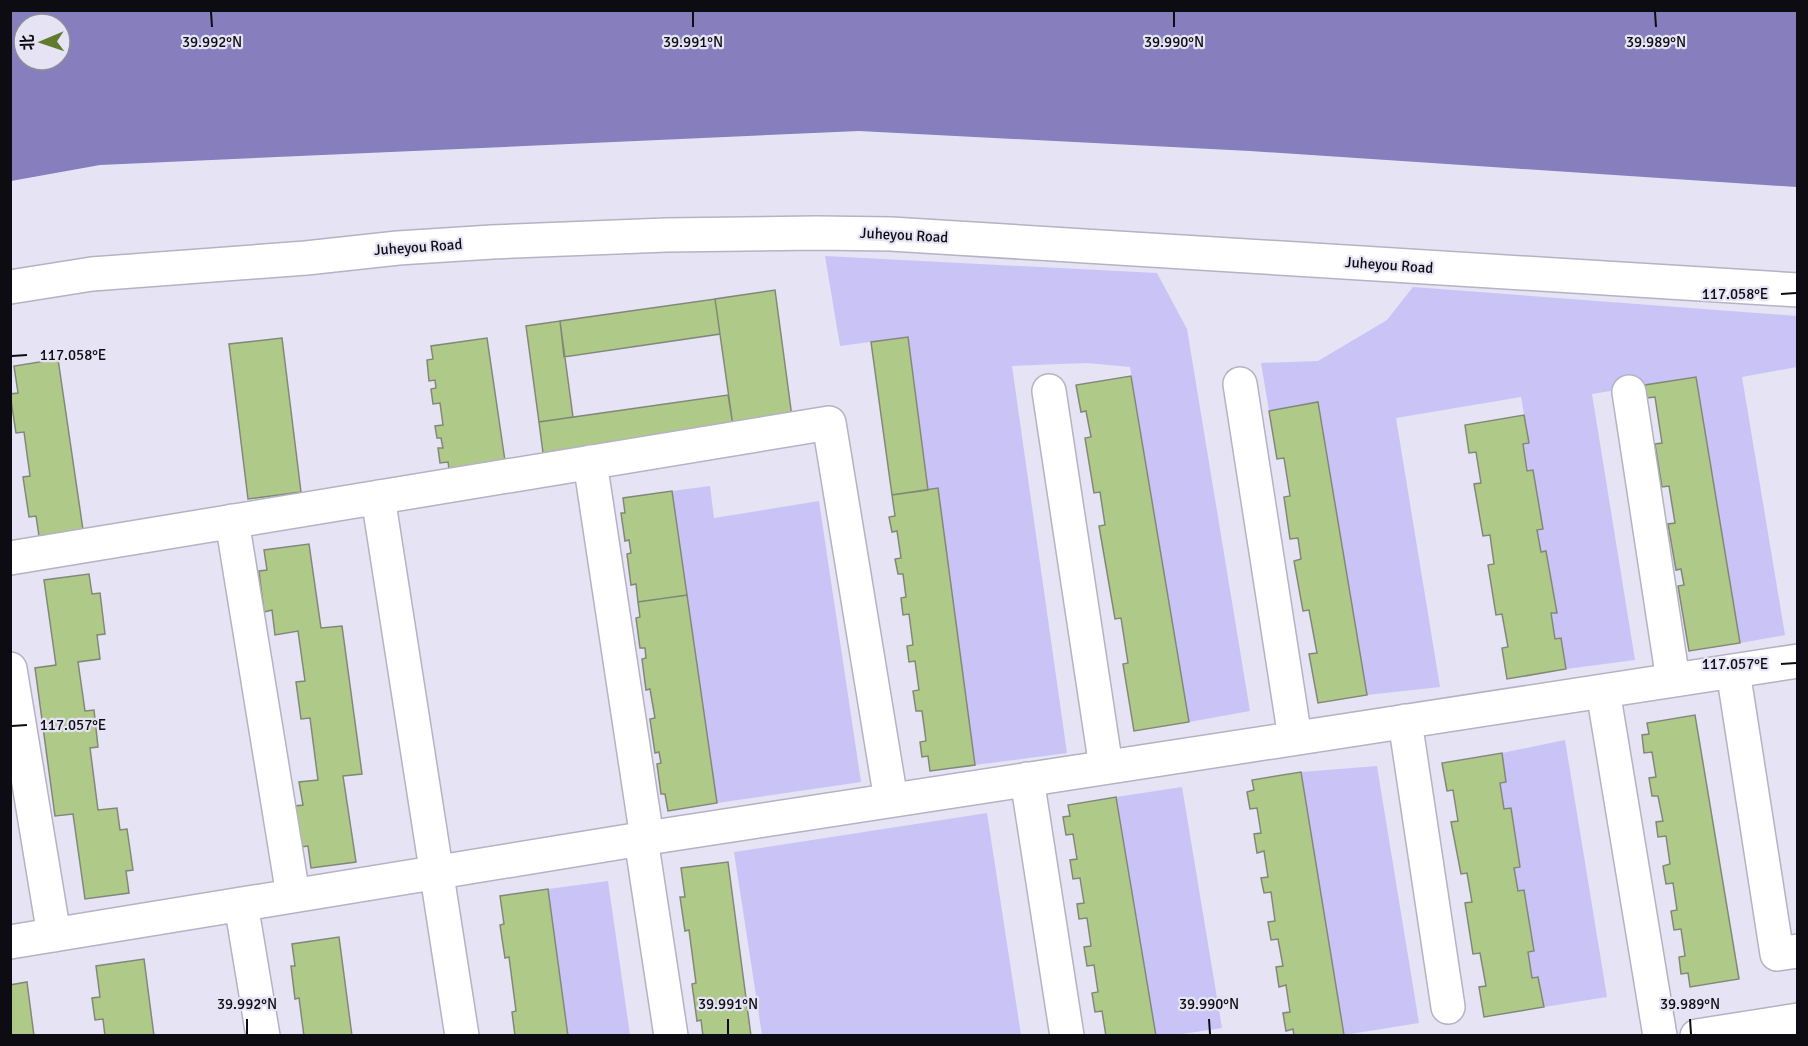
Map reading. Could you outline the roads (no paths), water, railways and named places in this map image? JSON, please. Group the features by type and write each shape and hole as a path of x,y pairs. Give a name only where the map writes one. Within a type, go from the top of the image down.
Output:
{"street":[{"name":"Juheyou Road","path":"10,287 92,274 306,258 398,248 666,235 817,233 891,234 1797,290"},
{"path":"1240,384 1294,738"},
{"path":"1048,392 1106,767"},
{"path":"1629,392 1673,680"},
{"path":"10,558 829,423 891,800"},
{"path":"590,462 671,1035"},
{"path":"378,497 462,1035"},
{"path":"232,521 293,895"},
{"path":"10,942 644,838 1797,661"},
{"path":"10,669 54,935"},
{"path":"1734,671 1777,954 1797,951"},
{"path":"1603,691 1660,1035"},
{"path":"1405,722 1448,1007"},
{"path":"1028,779 1066,1035"},
{"path":"241,904 263,1035"},
{"path":"1697,1035 1797,1020"}]}
